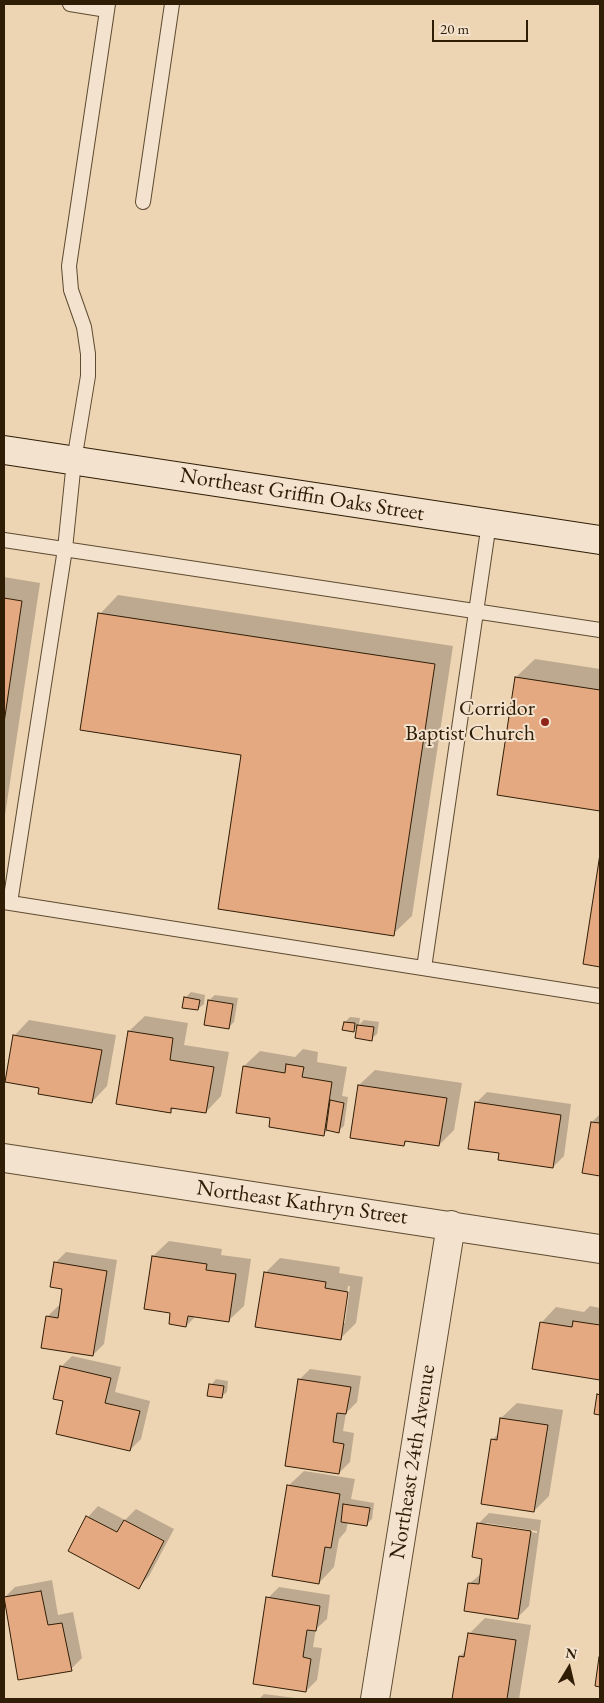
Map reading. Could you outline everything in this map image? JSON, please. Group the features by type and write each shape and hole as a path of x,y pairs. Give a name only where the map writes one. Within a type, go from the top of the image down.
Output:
{"street":[{"name":"Northeast Griffin Oaks Street","path":"4,450 600,540"},
{"name":"Northeast Kathryn Street","path":"4,1158 600,1249"},
{"name":"Northeast 24th Avenue","path":"375,1699 451,1225"}],"lane":[{"path":"70,4 107,7 69,266 71,290 84,327 88,354 88,376 74,461 65,549 7,903 600,996"},
{"path":"143,202 172,4"},
{"path":"424,968 489,523"},
{"path":"4,540 600,630"}],"building":[{"path":"4,598 22,601 4,723"},
{"path":"98,613 435,664 394,936 218,909 241,755 80,730"},
{"path":"515,677 600,690 600,811 497,795"},
{"path":"600,854 600,967 583,964"},
{"path":"184,997 200,1000 198,1010 182,1008"},
{"path":"208,1000 233,1004 229,1029 204,1025"},
{"path":"344,1022 355,1023 354,1032 342,1030"},
{"path":"357,1025 374,1027 372,1041 355,1038"},
{"path":"128,1031 173,1038 170,1060 214,1067 206,1113 171,1108 171,1113 116,1104"},
{"path":"13,1035 102,1050 92,1103 38,1094 39,1088 5,1082"},
{"path":"286,1064 304,1067 302,1077 332,1082 324,1136 269,1127 270,1118 236,1113 243,1066 285,1073"},
{"path":"358,1085 447,1098 439,1146 405,1141 404,1146 350,1138"},
{"path":"330,1100 344,1103 339,1133 326,1130"},
{"path":"475,1102 561,1115 553,1168 498,1160 499,1153 468,1149"},
{"path":"591,1122 600,1123 600,1176 582,1173"},
{"path":"152,1256 207,1264 206,1270 236,1274 229,1322 188,1316 186,1327 169,1324 170,1313 144,1309"},
{"path":"54,1262 107,1271 93,1356 41,1348 46,1316 58,1318 62,1289 50,1287"},
{"path":"264,1272 326,1282 325,1288 348,1292 341,1340 255,1327"},
{"path":"573,1321 600,1325 600,1380 532,1369 540,1322 572,1327"},
{"path":"60,1366 111,1378 105,1403 140,1411 130,1451 56,1434 63,1401 53,1399"},
{"path":"298,1379 351,1387 346,1414 337,1413 333,1442 344,1444 339,1474 285,1466"},
{"path":"209,1384 224,1386 222,1398 207,1396"},
{"path":"597,1394 600,1395 600,1415 594,1414"},
{"path":"500,1418 548,1425 534,1512 481,1504 491,1439 497,1440"},
{"path":"287,1485 340,1494 331,1548 325,1547 319,1584 272,1576"},
{"path":"343,1504 370,1508 367,1526 341,1522"},
{"path":"86,1516 117,1532 124,1520 164,1541 139,1589 68,1551"},
{"path":"477,1523 531,1531 518,1619 464,1611 468,1583 479,1584 482,1559 472,1557"},
{"path":"41,1591 48,1625 62,1623 72,1671 18,1680 4,1597"},
{"path":"266,1597 320,1606 316,1631 307,1630 303,1657 311,1659 306,1692 253,1684"},
{"path":"468,1633 516,1640 507,1699 452,1699 459,1656 464,1657"},
{"path":"600,1657 600,1687 595,1686"}],"place":[{"name":"Corridor Baptist Church","path":"545,722"}]}
